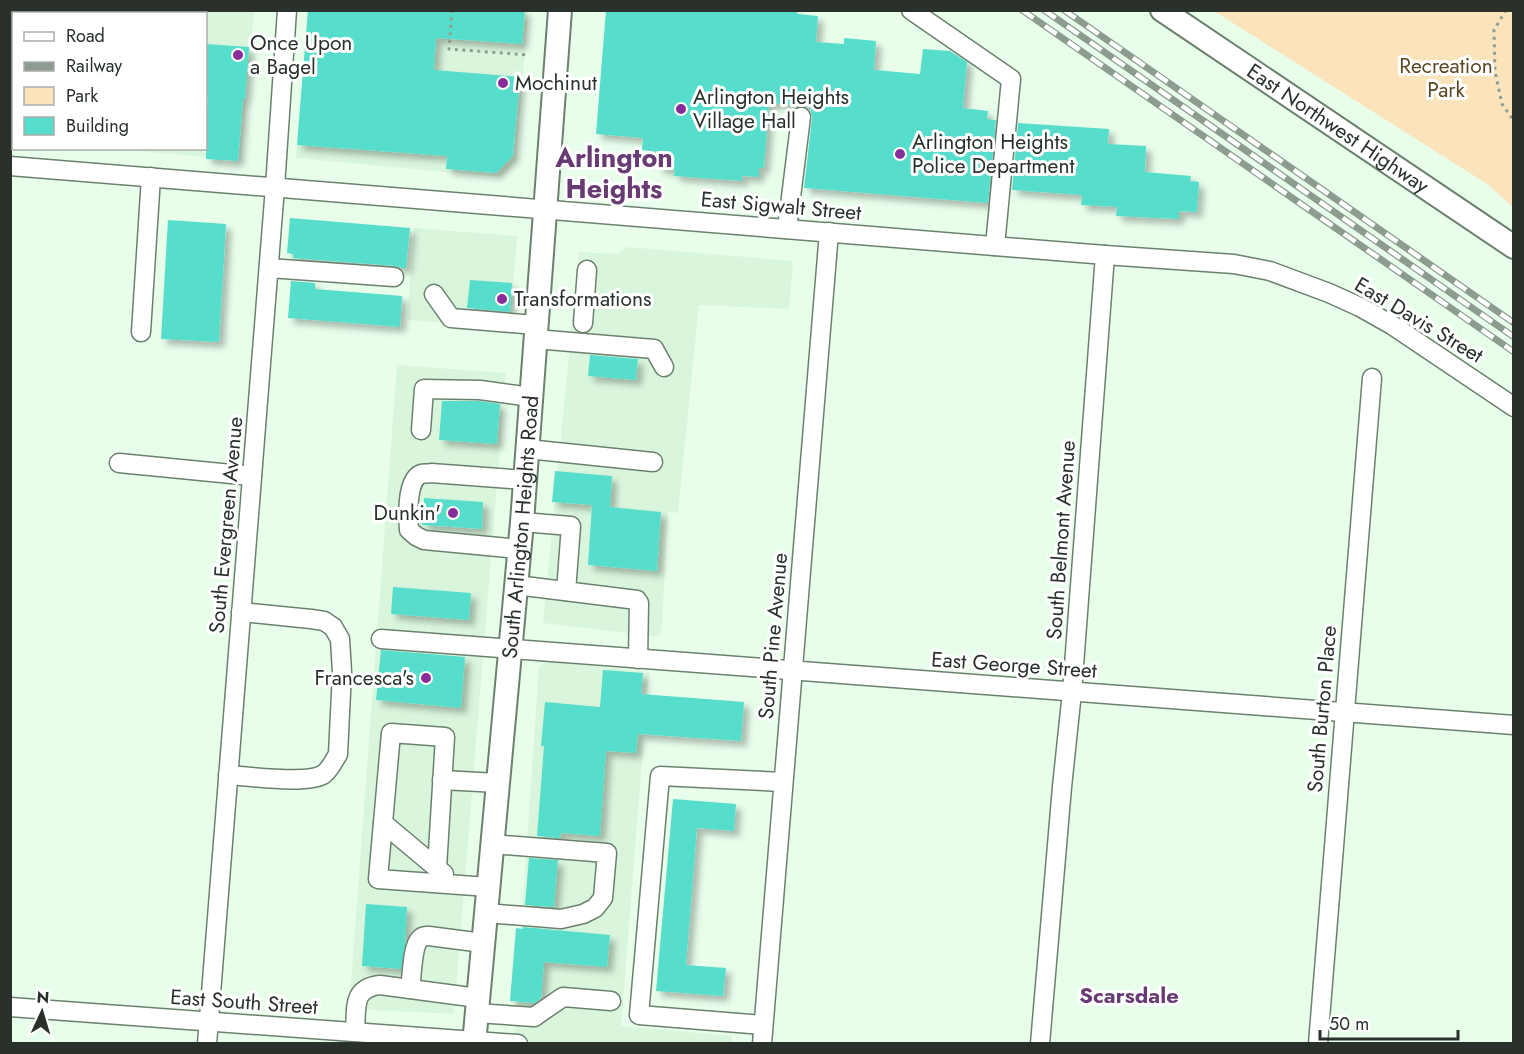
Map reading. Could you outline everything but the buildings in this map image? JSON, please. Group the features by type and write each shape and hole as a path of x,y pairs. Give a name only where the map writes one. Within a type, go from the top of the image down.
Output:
{"main road":[{"name":"South Arlington Heights Road","path":"474,1042 522,522 560,10"},
{"name":"East Northwest Highway","path":"1162,10 1514,247"}],"street":[{"name":"South Evergreen Avenue","path":"207,1044 276,187 287,10"},
{"path":"911,10 1011,79 995,246"},
{"path":"787,229 801,117"},
{"name":"East Sigwalt Street","path":"10,166 1234,264 1270,271 1329,293"},
{"path":"141,332 151,177"},
{"name":"South Pine Avenue","path":"762,1044 829,232"},
{"name":"South Belmont Avenue","path":"1040,1044 1072,692 1105,255"},
{"path":"269,268 394,276"},
{"path":"584,323 587,270"},
{"name":"East Davis Street","path":"1329,293 1392,325 1514,407"},
{"path":"434,294 451,318 654,349 664,367"},
{"name":"South Burton Place","path":"1318,1044 1372,378"},
{"path":"421,429 424,389 480,390 531,397"},
{"path":"527,449 653,462"},
{"path":"119,463 252,476"},
{"path":"519,549 424,540 409,530 409,506 414,480 421,474 525,480"},
{"path":"522,522 571,526 566,591"},
{"path":"516,585 637,600 639,603 638,659"},
{"path":"228,775 293,780 312,779 323,774 333,764 338,754 342,672 340,639 333,627 324,621 312,619 241,612"},
{"name":"East George Street","path":"381,639 1514,725"},
{"path":"437,868 445,737 391,733 378,879 488,887"},
{"path":"763,1025 639,1016 660,776 783,782"},
{"path":"442,780 498,783"},
{"path":"383,823 455,884"},
{"path":"486,913 561,919 595,908 603,898 607,853 492,844"},
{"path":"410,989 415,949 423,936 483,943"},
{"path":"355,1032 358,1001 362,990 380,985 410,989 534,1017 563,997 611,1001"},
{"name":"East South Street","path":"10,1007 355,1032 426,1041 518,1044"}],"path":[{"path":"452,10 449,49 529,55"},
{"path":"1506,10 1494,30 1495,72 1502,104 1514,121"}],"shaded area":[{"path":"24,10 254,11 241,160 126,150 207,150 207,12 24,12"},
{"path":"308,11 528,11 516,162 500,177 296,158"},
{"path":"414,228 517,236 510,328 407,320"},
{"path":"627,247 793,261 789,309 699,305 678,513 668,512 662,624 659,637 543,623 579,252 618,254"},
{"path":"397,365 506,373 454,1014 349,1009"},
{"path":"546,661 649,672 621,1026 732,1036 732,1043 513,1044 539,667"}],"green space":[{"name":"Recreation Park","path":"1214,11 1513,11 1513,207 1487,184"}],"railway":[{"path":"1022,10 1514,352"},
{"path":"1044,10 1514,337"},
{"path":"1064,10 1514,323"}],"place":[{"name":"Once Upon a Bagel","path":"238,55"},
{"name":"Mochinut","path":"503,83"},
{"name":"Arlington Heights Village Hall","path":"681,109"},
{"name":"Arlington Heights Police Department","path":"900,154"},
{"name":"Transformations","path":"502,299"},
{"name":"Dunkin'","path":"453,513"},
{"name":"Francesca's","path":"426,678"}],"district":[{"name":"Arlington Heights","path":"614,172"},
{"name":"Scarsdale","path":"1129,995"}]}
